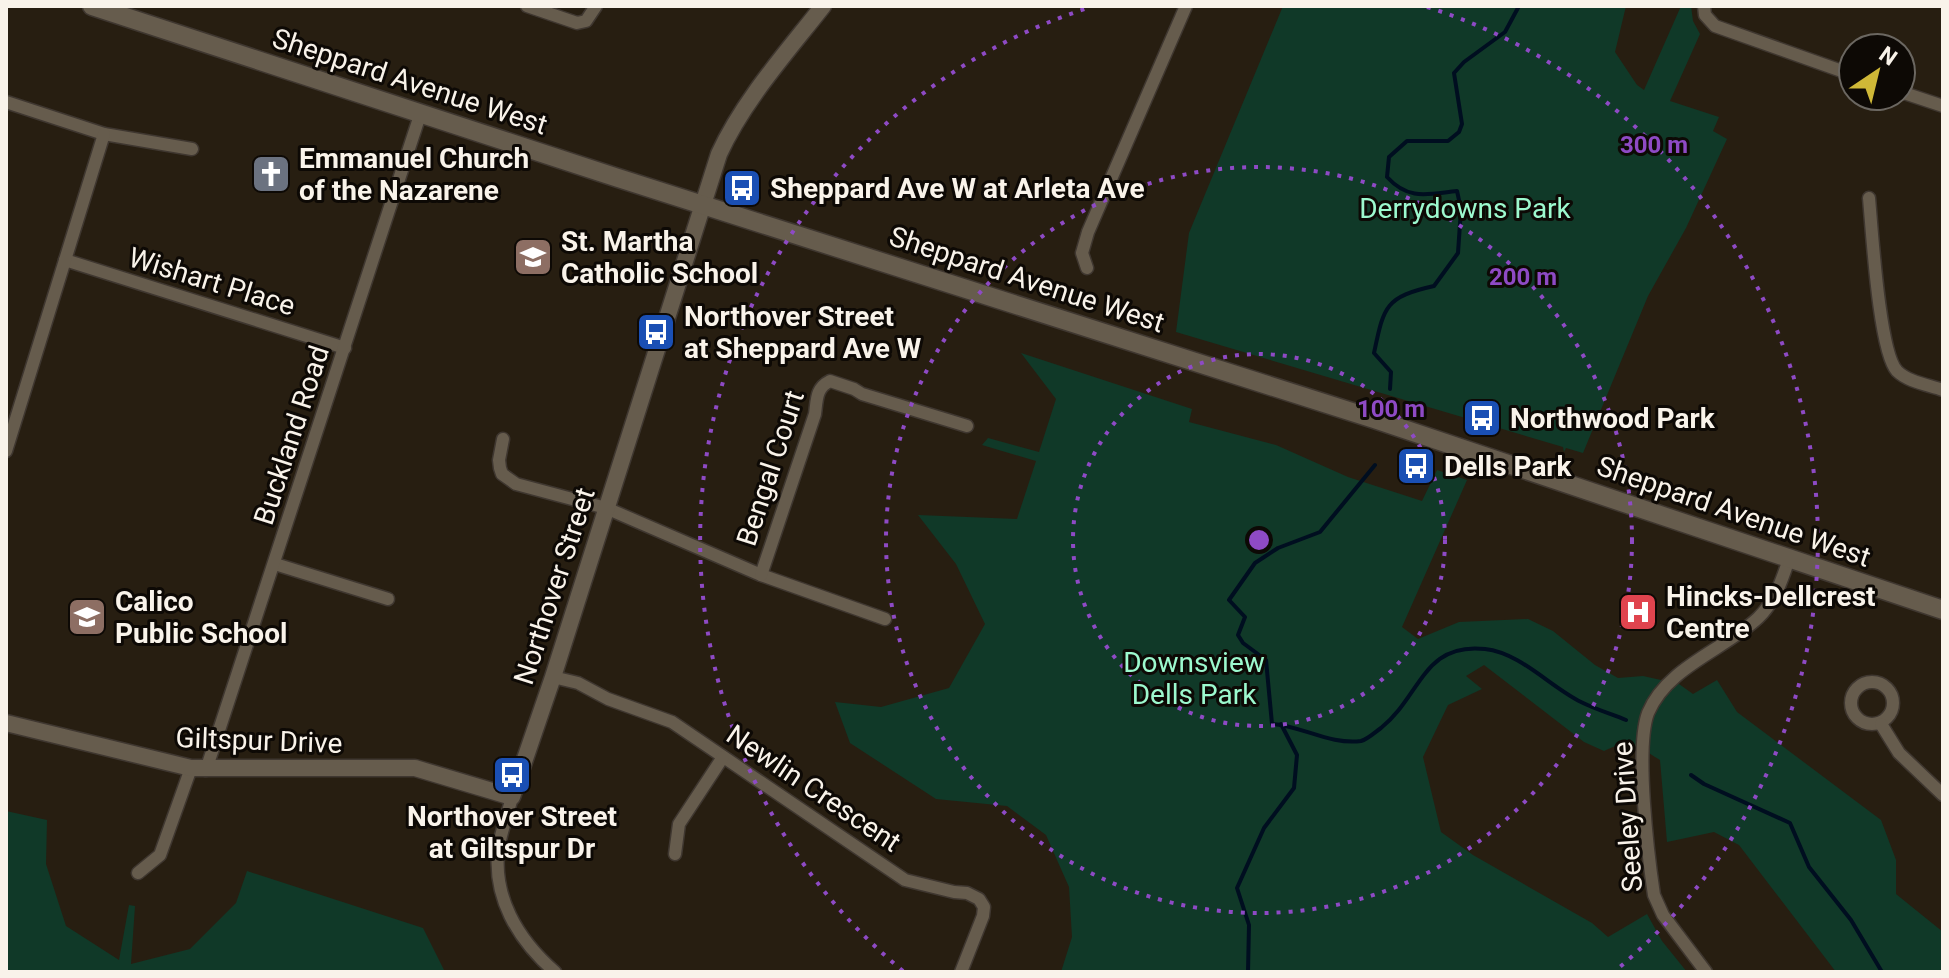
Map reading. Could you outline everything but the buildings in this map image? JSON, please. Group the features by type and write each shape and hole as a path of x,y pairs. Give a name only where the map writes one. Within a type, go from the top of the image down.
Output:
{"main road":[{"name":"Sheppard Avenue West","path":"92,6 420,115 1374,419 1943,610"}],"street":[{"path":"527,6 577,23 586,21 596,6"},
{"name":"Northover Street","path":"555,972 532,952 522,938 500,885 499,845 512,797 719,154 726,137 763,83 823,6"},
{"path":"1087,268 1082,253 1088,232 1186,6"},
{"path":"1704,6 1705,15 1715,26 1837,69"},
{"path":"1917,97 1943,106"},
{"path":"6,102 104,134 192,149"},
{"name":"Buckland Road","path":"138,873 160,855 198,769 275,564 420,115"},
{"path":"6,451 104,134"},
{"path":"1869,198 1890,362 1905,377 1943,390"},
{"name":"Wishart Place","path":"65,260 345,348"},
{"name":"Bengal Court","path":"761,575 815,414 818,391 823,385 830,381 967,426"},
{"path":"503,439 500,468 502,474 516,484 606,508 761,575 885,619"},
{"name":"Seeley Drive","path":"1706,972 1663,915 1654,895 1642,755 1647,715 1663,690 1677,677 1759,618 1775,597 1789,559"},
{"path":"275,564 388,599"},
{"name":"Newlin Crescent","path":"553,677 578,683 608,699 672,722 905,880 967,893 979,899 984,907 983,916 961,972"},
{"name":"Giltspur Drive","path":"6,723 198,769 415,768 512,797"},
{"path":"1881,724 1899,753 1943,795"},
{"path":"675,854 679,824 723,757"}],"green space":[{"name":"Derrydowns Park","path":"1283,6 1626,6 1615,52 1637,85 1644,90 1681,6 1691,6 1693,21 1700,34 1670,101 1719,117 1713,131 1727,139 1686,228 1648,296 1583,453 1566,448 1564,452 1563,447 1176,332 1189,233"},
{"name":"Downsview Dells Park","path":"1021,353 1192,409 1189,422 1276,445 1348,477 1422,501 1437,470 1467,480 1402,627 1418,639 1459,622 1528,619 1553,631 1595,665 1618,678 1643,676 1679,684 1693,694 1717,680 1737,712 1881,820 1896,860 1896,894 1943,932 1943,972 1836,972 1739,845 1714,832 1667,842 1660,760 1634,746 1620,745 1604,751 1584,742 1484,665 1466,676 1482,689 1448,705 1423,757 1441,832 1473,855 1592,923 1608,937 1647,914 1662,941 1687,972 1061,972 1072,937 1069,887 1046,835 1007,806 936,799 850,743 835,702 881,707 949,688 985,624 956,564 918,515 1017,519 1036,461 982,445 988,438 1039,452 1056,399"},
{"path":"6,811 47,820 46,864 66,926 119,960 129,905 135,906 131,964 190,949 236,903 247,871 423,928 445,972 6,972"}],"waterway":[{"path":"1390,389 1391,372 1374,353 1384,314 1405,294 1434,286 1458,253 1461,209 1457,191 1419,194 1395,185 1387,177 1389,157 1407,141 1448,141 1459,132 1462,124 1454,73 1505,32 1519,6"},
{"path":"1375,465 1320,532 1278,548 1255,563 1229,600 1245,617 1238,635 1243,643 1266,660 1272,724 1338,740 1364,740 1394,715 1435,662 1464,649 1485,649 1511,657 1569,696 1626,720"},
{"path":"1248,972 1249,925 1237,888 1264,828 1294,788 1297,755 1281,724"},
{"path":"1691,775 1704,784 1790,823 1809,867 1851,920 1882,972"}],"place":[{"name":"Emmanuel Church of the Nazarene","path":"271,174"},
{"name":"Sheppard Ave W at Arleta Ave","path":"742,188"},
{"name":"St. Martha Catholic School","path":"533,257"},
{"name":"Northover Street at Sheppard Ave W","path":"656,332"},
{"name":"Northwood Park","path":"1482,418"},
{"name":"Dells Park","path":"1416,466"},
{"name":"Hincks-Dellcrest Centre","path":"1638,612"},
{"name":"Calico Public School","path":"87,617"},
{"name":"Northover Street at Giltspur Dr","path":"512,775"}]}
